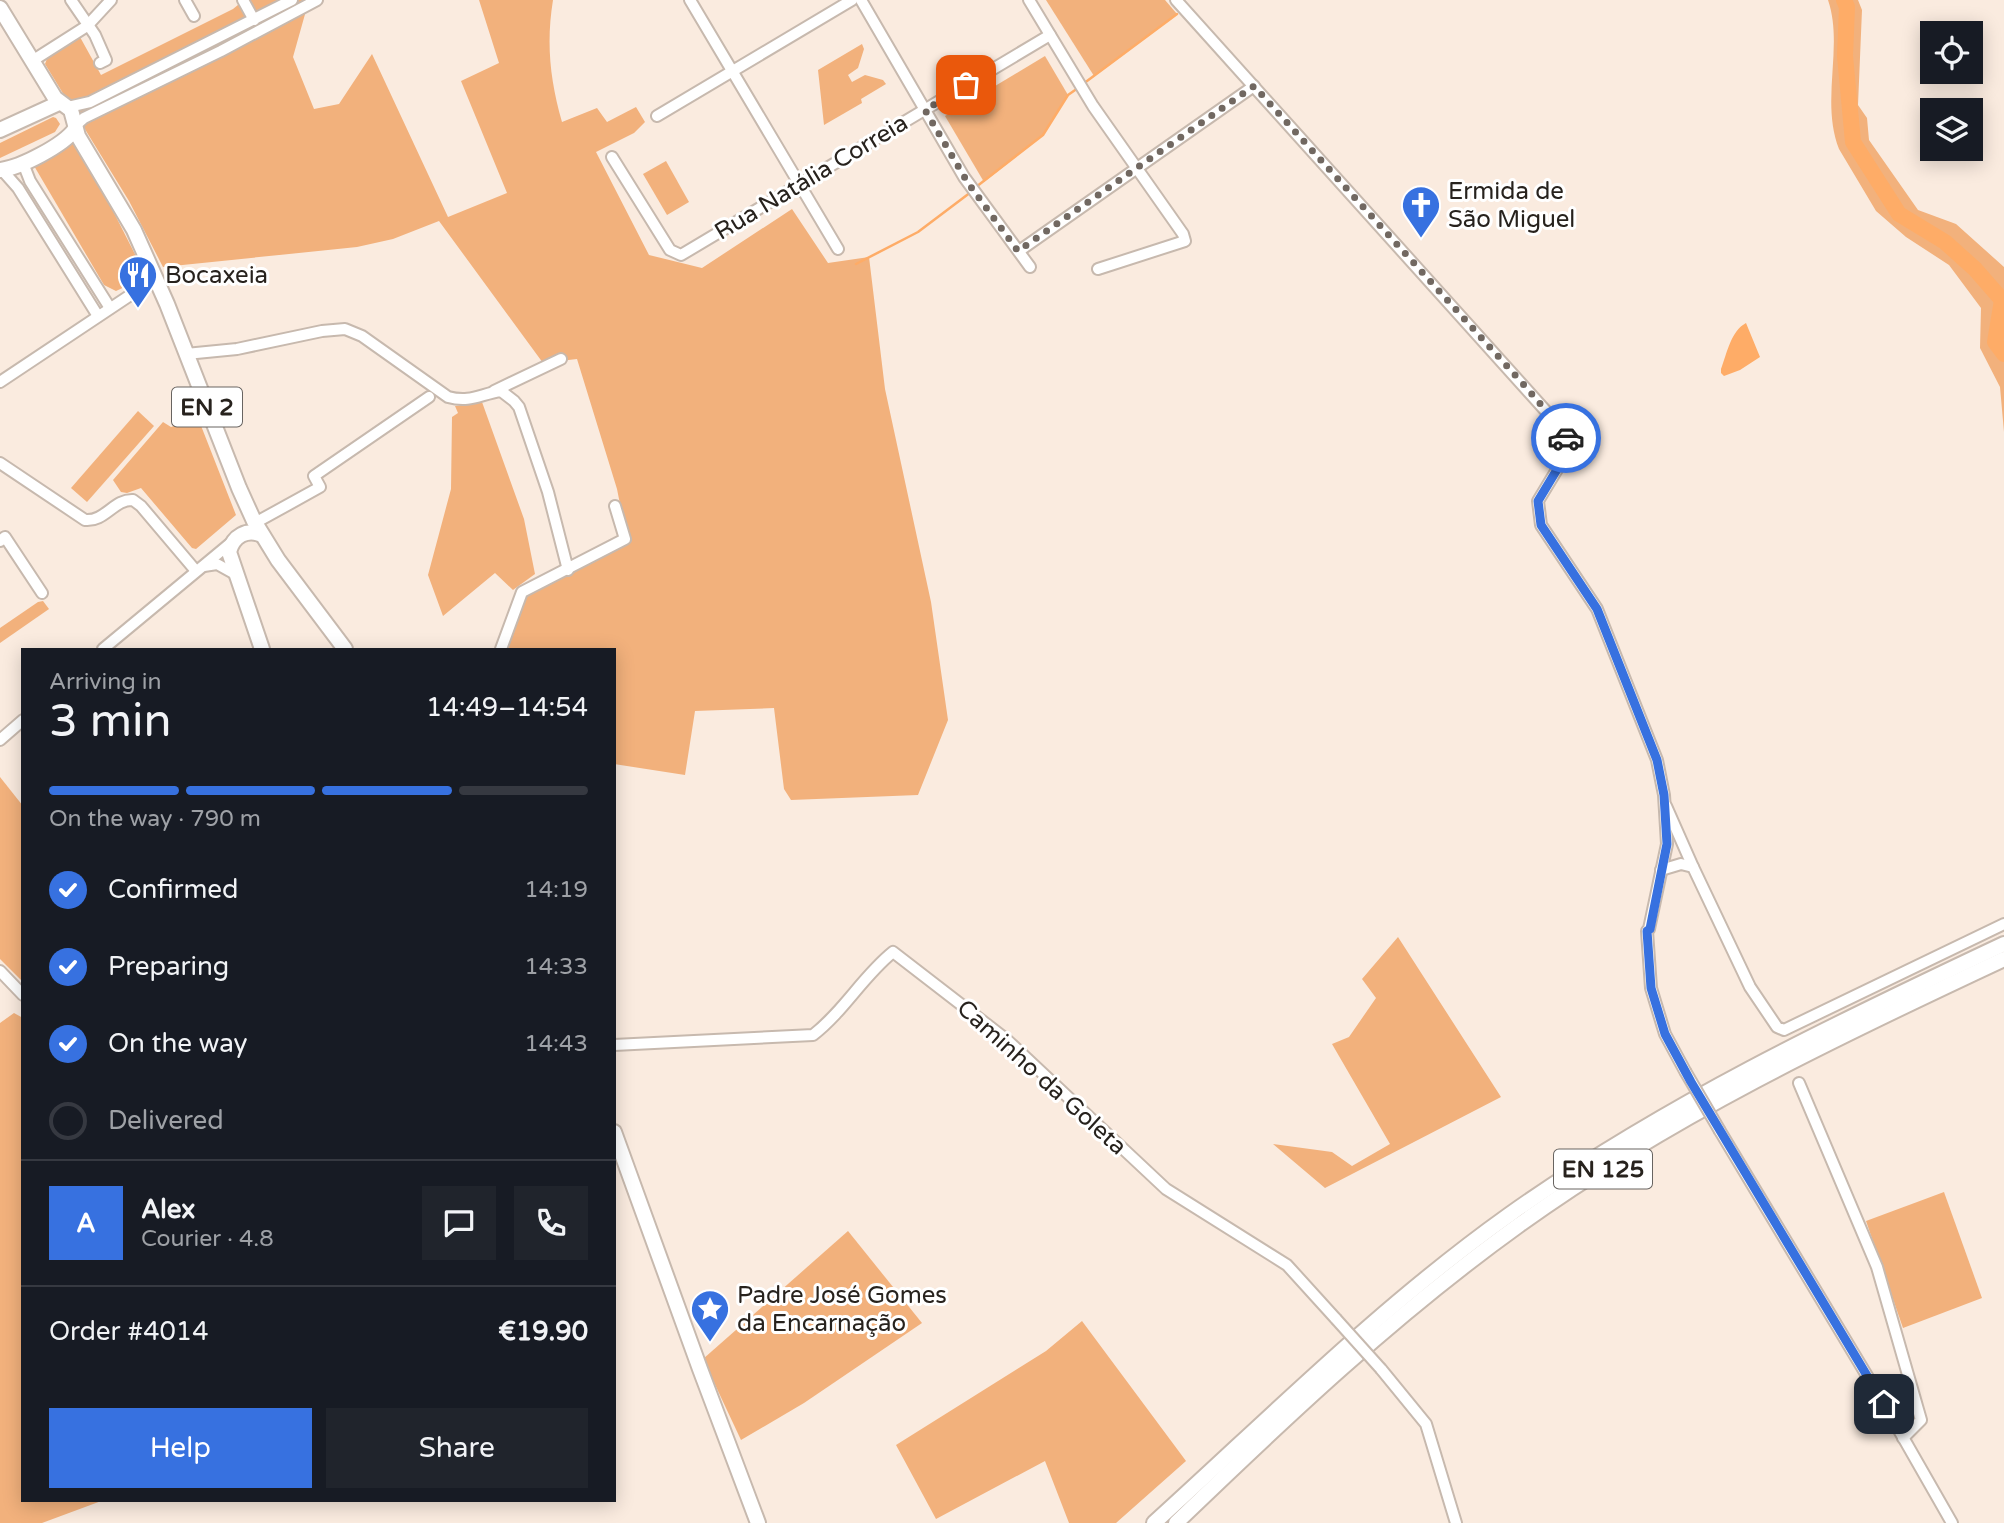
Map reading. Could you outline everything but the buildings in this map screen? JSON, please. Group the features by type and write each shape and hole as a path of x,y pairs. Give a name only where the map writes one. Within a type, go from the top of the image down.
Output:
{"main road":[{"path":"0,8 46,84 73,115 75,131 23,163 1,171"},
{"path":"35,113 46,100 46,84"},
{"path":"0,131 35,113 64,105"},
{"name":"EN 2","path":"75,131 134,230 258,529 344,648"},
{"path":"248,508 245,522 229,552 262,648"},
{"path":"234,541 258,529"},
{"name":"EN 125","path":"1155,1523 1326,1362 1396,1302 1457,1253 1560,1179 1659,1118 1787,1047 2004,944"},
{"name":"EN 125","path":"1176,1523 1396,1320 1519,1225 1594,1175 1755,1080 2004,959"},
{"path":"616,1137 735,1463 761,1523"},
{"path":"1182,1523 1251,1452"}],"street":[{"path":"71,0 95,35 106,60 100,63"},
{"path":"32,61 87,26 111,0"},
{"path":"186,0 194,16"},
{"path":"243,0 254,20"},
{"path":"64,105 90,102 292,0"},
{"path":"75,131 84,118 221,51 317,0"},
{"path":"690,0 838,249"},
{"path":"657,116 852,0"},
{"path":"861,0 966,180 1030,267"},
{"path":"1029,0 1075,78 1183,234 1185,241 1098,269"},
{"path":"1176,0 1562,429 1567,441 1567,453 1538,501 1541,525 1597,609 1657,760 1667,844 1650,929 1647,931 1651,988 1665,1034 1952,1523"},
{"name":"Rua Natália Correia","path":"612,157 670,250 681,255 1050,35"},
{"path":"1018,251 1254,86"},
{"path":"23,163 30,181 110,308"},
{"path":"1,171 19,188 98,316"},
{"path":"0,382 156,278"},
{"path":"186,354 237,349 322,331 345,329 362,336 448,397 459,400 472,400 490,393 561,359"},
{"path":"490,393 501,391 519,407 548,492 568,570"},
{"path":"258,529 320,488 314,476 429,397"},
{"path":"0,463 85,520 98,519 121,503 133,500 199,569"},
{"path":"501,648 522,592 625,539 615,506"},
{"path":"0,541 5,537 42,593"},
{"path":"104,648 234,541"},
{"path":"199,569 217,564 235,573"},
{"path":"0,740 21,722"},
{"path":"1664,802 1750,987 1777,1027 1784,1030 2004,924"},
{"path":"1661,870 1681,864 1693,867"},
{"name":"Caminho da Goleta","path":"616,1045 813,1035 831,1021 879,963 893,953 1007,1040 1166,1189 1287,1265 1381,1369 1426,1424 1456,1523"},
{"path":"0,971 21,993"},
{"path":"1799,1083 1877,1266 1921,1420 1903,1438"}],"shaded area":[{"path":"244,0 309,0 293,57 314,109 339,104 372,54 448,217 507,193 461,81 499,63 479,0 553,0 550,61 562,122 597,108 607,122 636,107 645,122 634,133 596,152 649,255 702,268 792,209 828,263 869,257 885,389 931,602 948,720 918,795 791,800 784,789 774,708 695,711 685,775 616,764 616,648 507,648 524,598 628,544 617,489 577,359 543,363 439,221 393,239 357,247 163,267 129,201 45,64 48,56 80,37 101,75 233,9"},
{"path":"1046,0 1165,0 1177,14 1094,76"},
{"path":"1828,0 1858,0 1862,10 1858,105 1867,118 1869,140 1918,210 1956,224 2004,267 2004,432 2000,387 1980,348 1981,308 1949,265 1906,237 1876,211 1839,149 1832,112 1834,36"},
{"path":"862,44 864,49 858,68 848,75 852,82 865,75 883,80 886,84 861,99 862,103 824,125 818,70"},
{"path":"1045,56 1068,95 1043,135 984,182 945,116"},
{"path":"53,117 60,124 55,132 0,158 0,143"},
{"path":"69,137 110,205 139,262 139,276 116,291 104,285 30,159"},
{"path":"666,161 689,202 667,215 643,174"},
{"path":"1746,323 1760,357 1740,370 1724,376 1721,369 1730,343"},
{"path":"482,402 524,519 535,574 513,590 495,573 443,616 428,575 451,489 452,417 458,413 455,406"},
{"path":"138,411 154,426 87,502 71,488"},
{"path":"198,418 236,515 196,549 192,548 141,488 127,493 121,492 113,480 163,422 171,427"},
{"path":"43,601 49,609 0,643 0,628"},
{"path":"0,777 21,803 21,980 0,959"},
{"path":"1398,937 1501,1097 1325,1188 1273,1144 1332,1152 1352,1166 1390,1144 1332,1044 1349,1037 1376,998 1362,979"},
{"path":"14,1013 21,1017 21,1502 99,1502 42,1523 0,1523 0,1023"},
{"path":"1944,1192 1982,1298 1903,1328 1866,1221"},
{"path":"848,1231 922,1323 804,1403 741,1440 703,1359"},
{"path":"1082,1321 1186,1461 1116,1523 1069,1523 1045,1461 936,1519 896,1445 1046,1351"}],"waterway":[{"path":"1844,0 1847,7 1845,56 1853,142 1899,214 1945,242 1975,269 2002,300 1995,342 2004,354"},
{"path":"1083,84 1177,14"},
{"path":"976,187 1043,135 1068,95 1078,88"},
{"path":"856,264 918,232 971,192"}],"way so far":[{"path":"966,85 925,110 968,183 1018,251 1254,86 1525,386 1562,429 1566,438"}],"place":[{"name":"Ermida de São Miguel","path":"1421,239"},
{"name":"Bocaxeia","path":"138,309"},
{"name":"Padre José Gomes da Encarnação","path":"710,1343"}],"route":[{"path":"1566,438 1567,453 1538,501 1541,525 1597,609 1657,760 1664,795 1667,844 1650,929 1647,931 1651,988 1665,1034 1884,1404"}]}
